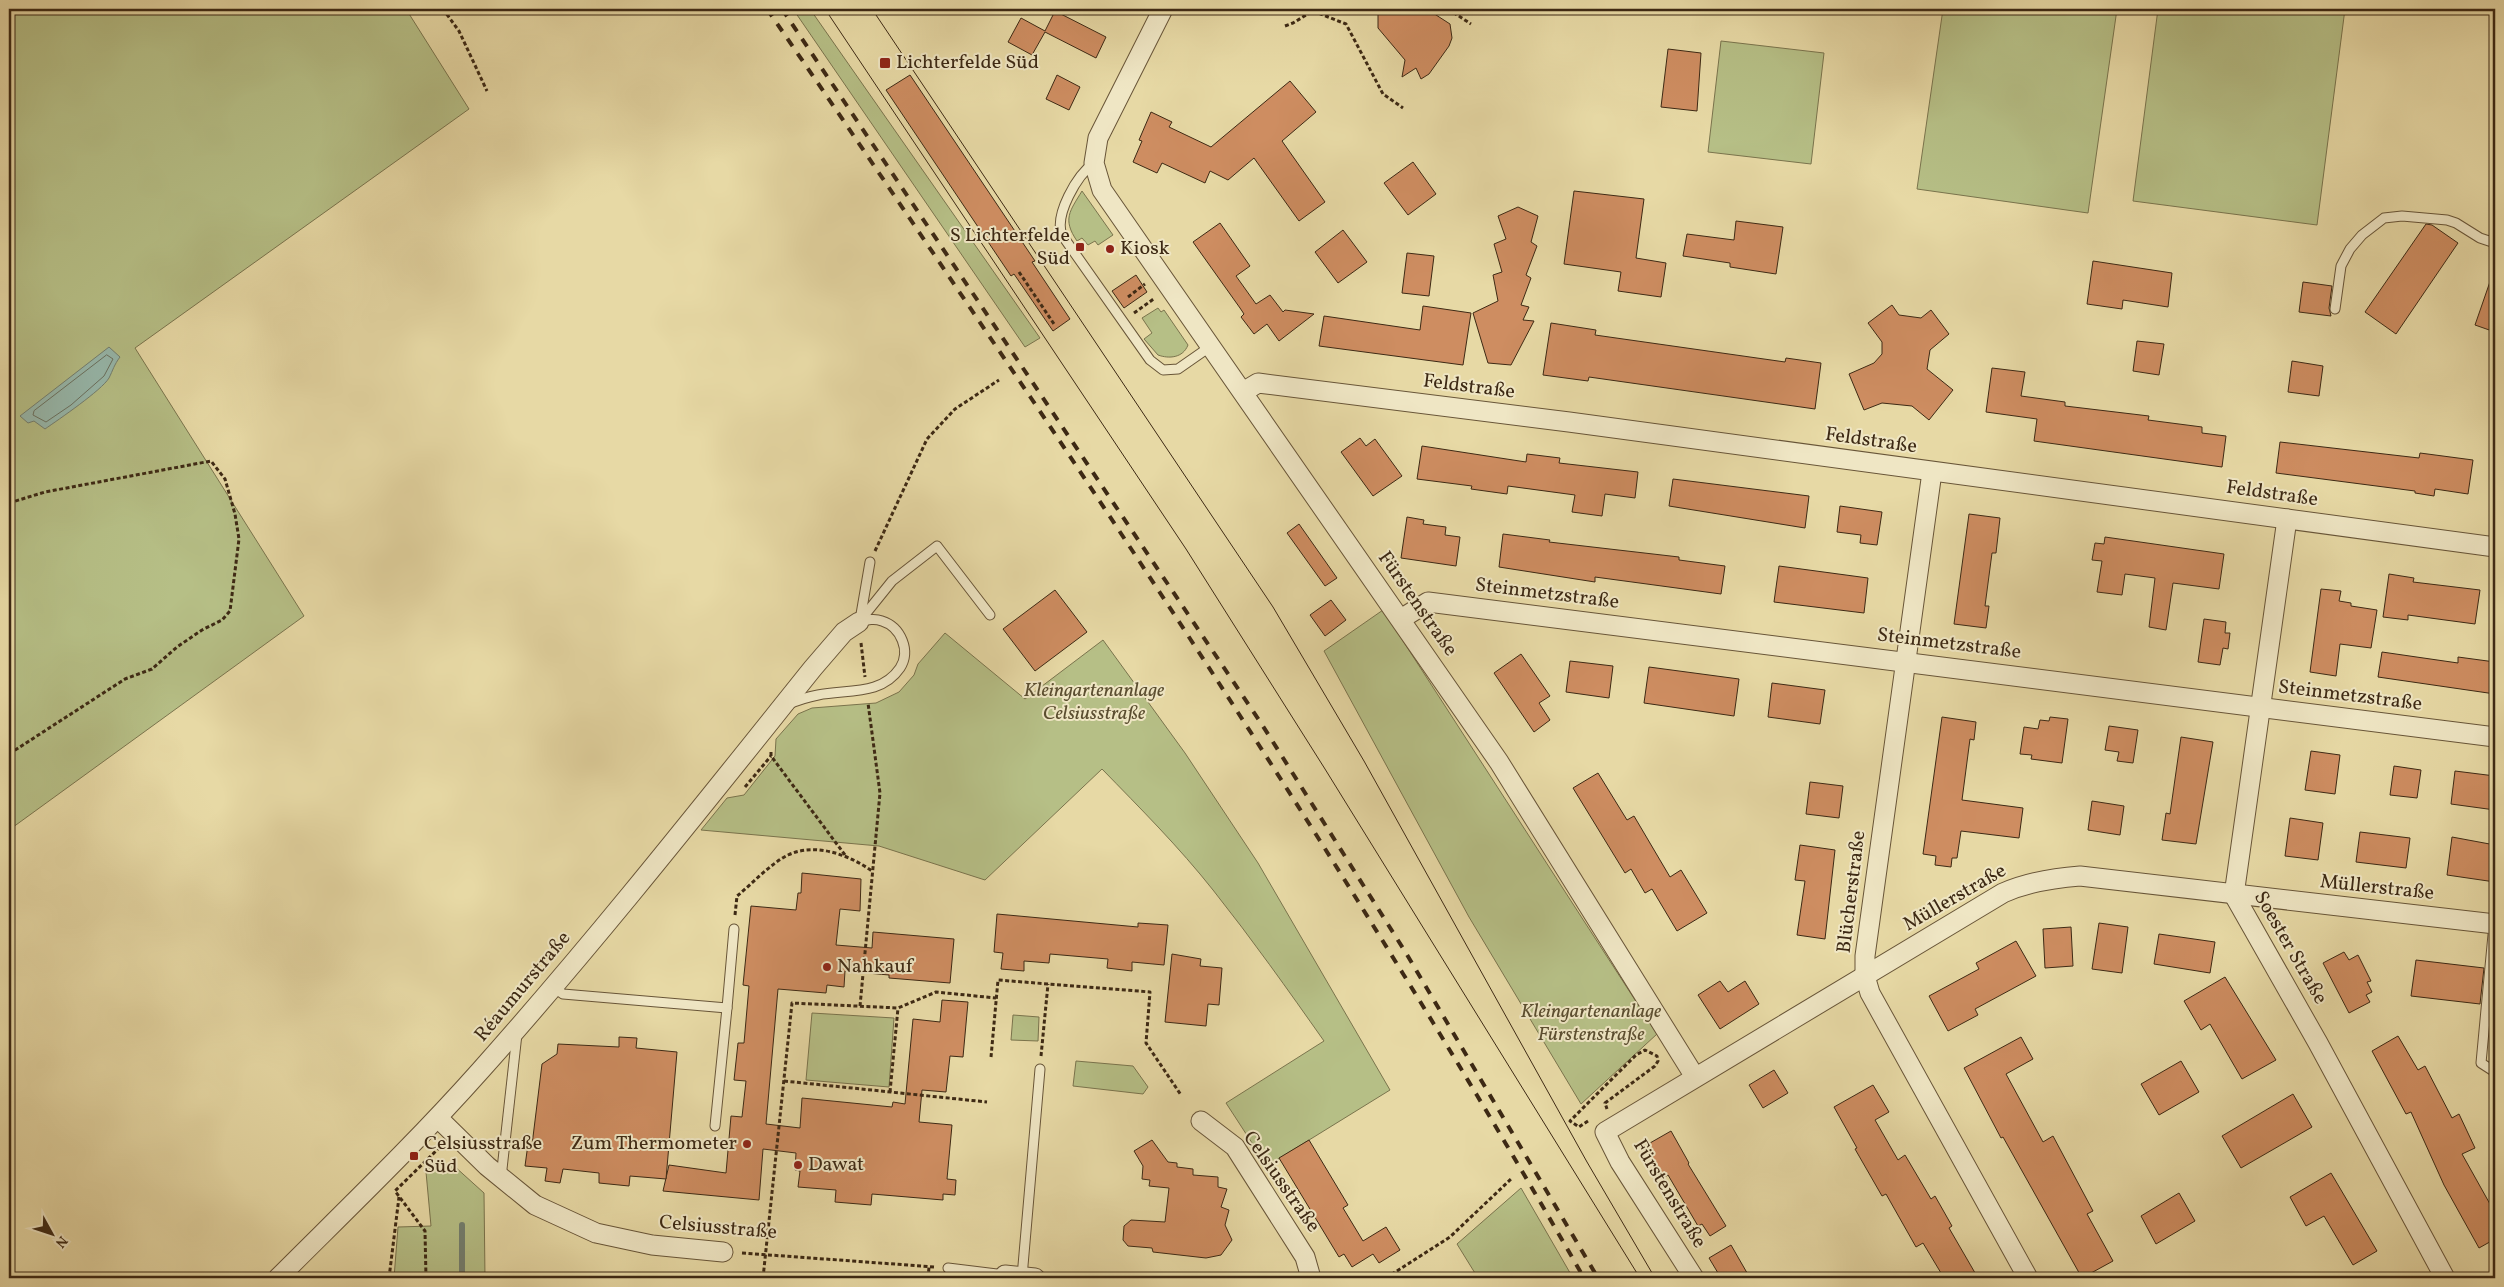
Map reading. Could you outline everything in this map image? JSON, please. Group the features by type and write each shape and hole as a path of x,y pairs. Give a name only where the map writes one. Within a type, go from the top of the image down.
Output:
{"street":[{"path":"1091,165 1102,127 1158,10"},
{"name":"Fürstenstraße","path":"1091,165 1102,190 1504,769 1695,1077"},
{"name":"Feldstraße","path":"1243,392 1258,383 1569,422 2495,547"},
{"name":"Blücherstraße","path":"1932,472 1904,661 1865,956 1865,976 1870,994 2028,1278"},
{"name":"Soester Straße","path":"2287,519 2234,895 2318,1043 2445,1278"},
{"name":"Steinmetzstraße","path":"1401,619 1428,602 2495,737"},
{"name":"Réaumurstraße","path":"278,1278 438,1118 517,1029 844,632 859,622"},
{"name":"Müllerstraße","path":"1605,1132 2003,893 2032,882 2080,876 2495,924"},
{"name":"Celsiusstraße","path":"438,1118 501,1178 535,1205 596,1233 652,1245 723,1252"},
{"name":"Celsiusstraße","path":"1201,1121 1235,1146 1305,1257 1310,1278"},
{"name":"Fürstenstraße","path":"1605,1132 1620,1162 1694,1278"}],"lane":[{"path":"1091,165 1079,177 1060,216 1059,228 1083,265 1150,360 1163,370 1178,369 1211,346"},
{"path":"2335,309 2341,266 2350,249 2375,223 2384,218 2402,216 2456,222 2480,238 2495,243"},
{"path":"859,622 892,580 937,546 990,615"},
{"path":"859,622 870,562"},
{"path":"782,707 819,694 866,690 878,687 891,678 901,666 905,648 903,640 892,626 876,620 859,622"},
{"path":"2495,924 2481,1063 2495,1072"},
{"path":"715,1126 734,929"},
{"path":"553,987 563,994 727,1008"},
{"path":"501,1178 517,1029"},
{"path":"948,1268 1021,1277 1040,1069"}],"path":[{"path":"443,9 459,31 487,90"},
{"path":"1448,9 1471,24"},
{"path":"1285,26 1314,10 1346,24 1383,94 1403,108"},
{"path":"1019,272 1054,324"},
{"path":"1128,298 1143,287 1147,281"},
{"path":"1123,321 1156,297"},
{"path":"870,562 927,439 955,409 999,380"},
{"path":"9,503 45,492 211,461 225,479 235,514 239,539 230,610 222,620 202,630 177,647 152,669 125,679 9,754"},
{"path":"859,622 880,793 860,1006"},
{"path":"767,726 774,733 770,756 846,856"},
{"path":"734,929 737,896 789,855 813,850 834,852 854,858 873,871"},
{"path":"991,1057 998,980 1150,992 1146,1043 1181,1095"},
{"path":"1040,1069 1048,984"},
{"path":"763,1278 792,1003 898,1008 936,992 996,998"},
{"path":"890,1092 898,1008"},
{"path":"1570,1122 1636,1055 1645,1050 1651,1051 1657,1056 1658,1061 1655,1066 1605,1103 1609,1112"},
{"path":"784,1081 987,1102"},
{"path":"426,1278 424,1231 395,1191 435,1152"},
{"path":"1386,1278 1450,1237 1512,1179"},
{"path":"389,1278 399,1197"},
{"name":"Celsiusstraße","path":"723,1252 948,1268"},
{"path":"928,1278 929,1267"}],"green space":[{"path":"9,9 406,9 469,109 135,348 304,616 9,830"},
{"path":"793,9 810,9 1040,338 1025,347"},
{"path":"1943,9 2117,9 2088,213 1917,189"},
{"path":"2158,9 2345,9 2317,225 2133,201"},
{"path":"1721,41 1824,53 1811,164 1708,152"},
{"path":"1082,191 1113,235 1098,245 1095,241 1088,245 1082,238 1077,241 1070,227 1069,215"},
{"path":"1158,308 1161,312 1164,310 1188,345 1183,353 1179,355 1167,357 1158,355 1144,339 1152,333 1142,318"},
{"name":"Kleingartenanlage Fürstenstraße","path":"1383,610 1657,1034 1581,1104 1469,917 1324,651"},
{"name":"Kleingartenanlage Celsiusstraße","path":"945,633 1025,699 1103,640 1185,753 1258,863 1390,1090 1267,1166 1226,1103 1324,1041 1256,946 1187,858 1102,769 985,880 879,846 701,830 727,798 744,795 775,756 776,739 798,714 812,708 876,703 899,692 914,675 918,664"},
{"path":"812,1013 894,1018 889,1087 806,1080"},
{"path":"1013,1015 1039,1017 1038,1041 1011,1040"},
{"path":"1076,1061 1133,1066 1148,1087 1143,1094 1073,1086"},
{"path":"434,1164 453,1165 484,1193 485,1278 394,1278 398,1227 431,1226 426,1172"},
{"path":"1521,1188 1573,1278 1478,1278 1457,1244"}],"water":[{"path":"109,347 120,357 109,378 89,397 45,429 34,421 28,423 20,416"}],"building":[{"path":"1378,9 1432,9 1433,13 1450,24 1452,38 1449,46 1429,74 1421,79 1416,68 1402,77 1405,60 1378,28"},
{"path":"1055,11 1106,37 1096,58 1045,32 1032,55 1008,42 1021,18 1045,31"},
{"path":"1668,49 1701,53 1697,111 1661,107"},
{"path":"910,75 1035,261 1032,262 1070,319 1053,331 1014,274 1011,276 886,90"},
{"path":"1057,75 1080,87 1069,110 1046,99"},
{"path":"1290,81 1316,112 1282,141 1325,202 1299,221 1254,158 1228,180 1210,171 1205,183 1162,163 1157,173 1133,162 1142,141 1139,140 1151,112 1172,122 1169,127 1211,147"},
{"path":"1413,162 1436,194 1408,215 1384,183"},
{"path":"1574,191 1644,199 1636,258 1666,263 1661,297 1618,291 1621,272 1564,264"},
{"path":"1518,207 1538,216 1531,242 1537,246 1526,275 1531,278 1521,305 1529,307 1523,320 1534,321 1511,365 1488,363 1473,313 1498,301 1493,275 1502,272 1494,244 1506,239 1498,216"},
{"path":"1736,221 1783,227 1776,274 1730,267 1730,263 1683,256 1687,234 1734,240"},
{"path":"1220,223 1250,266 1236,276 1256,304 1270,295 1283,312 1285,310 1314,314 1279,341 1267,324 1254,334 1241,317 1244,314 1193,242"},
{"path":"2426,224 2432,225 2458,243 2396,334 2365,312"},
{"path":"1343,230 1367,262 1338,283 1315,252"},
{"path":"1407,253 1434,256 1429,296 1402,293"},
{"path":"2093,261 2172,273 2168,307 2123,300 2122,309 2087,304"},
{"path":"2493,273 2495,273 2495,332 2475,325"},
{"path":"1136,275 1147,292 1124,308 1112,291"},
{"path":"2303,282 2332,286 2329,308 2331,316 2299,312"},
{"path":"1892,305 1899,315 1921,318 1931,310 1949,334 1930,350 1927,369 1953,390 1929,420 1912,406 1882,403 1864,410 1849,374 1874,363 1882,354 1882,342 1868,323"},
{"path":"1423,306 1471,313 1463,365 1319,346 1324,316 1420,330"},
{"path":"1551,323 1596,330 1595,335 1785,362 1786,358 1821,363 1815,409 1589,377 1588,381 1543,375"},
{"path":"2137,341 2164,344 2159,375 2133,371"},
{"path":"2292,361 2323,366 2319,396 2288,392"},
{"path":"1992,368 2025,372 2021,396 2065,402 2065,406 2149,416 2148,420 2202,427 2202,433 2226,436 2222,467 2034,441 2037,419 1986,412"},
{"path":"1360,438 1366,446 1375,439 1402,476 1373,496 1341,452"},
{"path":"2280,442 2419,458 2420,453 2473,460 2468,494 2435,489 2434,496 2415,493 2415,491 2276,473"},
{"path":"1422,446 1526,462 1527,454 1560,458 1559,463 1638,472 1635,498 1605,494 1602,516 1572,512 1575,495 1508,486 1507,494 1471,489 1472,486 1417,479"},
{"path":"1673,479 1809,496 1805,528 1669,506"},
{"path":"1840,506 1882,512 1877,545 1860,543 1861,535 1837,532"},
{"path":"1969,514 2000,518 1996,553 1992,553 1985,606 1989,606 1986,628 1954,624"},
{"path":"1407,517 1424,520 1423,524 1446,527 1445,535 1460,537 1456,566 1401,558"},
{"path":"1299,524 1337,578 1325,586 1287,533"},
{"path":"1503,534 1550,540 1549,542 1679,557 1679,560 1725,566 1721,594 1595,577 1595,582 1499,567"},
{"path":"2105,537 2224,554 2219,589 2173,583 2166,630 2149,627 2155,578 2125,574 2122,595 2097,592 2102,561 2092,560 2095,543 2104,544"},
{"path":"1779,566 1868,578 1864,613 1774,602"},
{"path":"2389,574 2414,578 2413,582 2480,590 2475,624 2408,615 2408,620 2383,617"},
{"path":"2321,589 2341,591 2339,601 2351,603 2351,606 2377,610 2371,648 2340,644 2336,676 2310,672"},
{"path":"1055,590 1087,632 1035,671 1003,629"},
{"path":"1331,600 1346,620 1325,636 1310,615"},
{"path":"2204,619 2226,622 2225,633 2230,633 2228,649 2223,648 2220,665 2198,662"},
{"path":"2382,652 2458,663 2458,657 2495,662 2495,694 2378,677"},
{"path":"1521,654 1550,696 1539,703 1550,720 1534,732 1494,673"},
{"path":"1570,661 1613,666 1609,698 1566,692"},
{"path":"1649,667 1739,679 1734,716 1644,703"},
{"path":"1772,683 1825,690 1820,724 1768,717"},
{"path":"1942,717 1976,722 1974,740 1970,739 1962,800 2023,808 2019,838 1961,831 1957,858 1952,858 1951,867 1935,865 1936,856 1923,854"},
{"path":"2050,717 2068,719 2062,763 2031,759 2032,755 2020,754 2024,727 2038,729 2040,720 2049,721"},
{"path":"2109,726 2138,730 2133,763 2117,761 2119,752 2105,750"},
{"path":"2181,737 2213,742 2196,844 2162,840 2166,813 2170,814"},
{"path":"2311,751 2340,755 2335,794 2305,790"},
{"path":"2394,766 2421,770 2417,798 2390,795"},
{"path":"2455,771 2495,776 2495,810 2451,804"},
{"path":"1598,773 1627,820 1634,816 1670,877 1681,870 1707,913 1677,931 1652,889 1645,893 1631,869 1625,873 1573,788"},
{"path":"1810,782 1843,786 1839,818 1806,814"},
{"path":"2092,801 2124,806 2120,835 2088,830"},
{"path":"2290,818 2323,823 2318,860 2285,856"},
{"path":"2360,832 2410,838 2406,868 2356,862"},
{"path":"2452,837 2495,845 2495,882 2447,875"},
{"path":"1800,845 1835,850 1825,939 1797,935 1805,881 1795,880"},
{"path":"802,873 861,879 860,911 840,909 836,945 872,948 873,932 954,939 950,983 889,978 889,975 845,971 844,987 827,985 826,993 778,989 766,1124 800,1128 802,1098 892,1107 893,1102 905,1104 913,1019 940,1022 942,1000 968,1002 963,1057 950,1056 946,1092 922,1090 919,1122 952,1125 947,1179 956,1180 955,1195 943,1194 943,1200 872,1194 871,1205 835,1202 836,1190 798,1187 800,1171 795,1170 796,1153 763,1149 759,1200 663,1191 669,1165 726,1173 731,1116 742,1117 746,1081 734,1080 738,1043 744,1043 749,986 743,985 751,906 796,910 798,893 801,893"},
{"path":"997,914 1138,927 1138,923 1168,925 1164,965 1132,962 1132,971 1107,968 1108,959 1050,954 1049,963 1024,961 1024,971 1001,969 1003,953 994,952"},
{"path":"2099,923 2128,927 2122,973 2092,969"},
{"path":"2071,927 2073,966 2045,968 2043,929"},
{"path":"2159,934 2215,942 2210,973 2154,964"},
{"path":"2016,941 2036,976 1975,1009 1978,1015 1948,1031 1929,996 1979,969 1976,963"},
{"path":"2344,952 2349,960 2358,955 2371,981 2367,982 2372,992 2366,995 2370,1002 2349,1013 2323,963"},
{"path":"1172,954 1201,959 1200,966 1222,968 1219,1005 1208,1004 1206,1026 1165,1022"},
{"path":"2416,960 2484,968 2480,1004 2411,996"},
{"path":"2225,977 2276,1060 2242,1079 2210,1024 2201,1030 2184,1001"},
{"path":"1720,981 1728,992 1745,981 1759,1004 1720,1029 1698,995"},
{"path":"2398,1036 2418,1070 2425,1066 2452,1118 2459,1114 2475,1148 2462,1154 2495,1213 2495,1239 2479,1248 2444,1185 2411,1112 2406,1114 2372,1051"},
{"path":"619,1037 637,1038 636,1048 677,1052 666,1179 630,1176 629,1186 599,1183 599,1173 563,1169 560,1183 545,1181 547,1168 525,1166 528,1144 532,1145 542,1064 557,1054 558,1044 619,1047"},
{"path":"2021,1037 2033,1059 2006,1074 2043,1142 2053,1136 2093,1211 2087,1214 2113,1261 2082,1278 2003,1137 2001,1138 1964,1068"},
{"path":"2181,1061 2199,1092 2159,1115 2141,1084"},
{"path":"1774,1070 1788,1093 1763,1108 1749,1085"},
{"path":"1873,1085 1889,1112 1875,1120 1898,1160 1905,1155 1931,1199 1935,1196 1952,1226 1949,1228 1978,1278 1944,1278 1923,1243 1916,1247 1886,1194 1882,1196 1855,1149 1857,1148 1834,1107"},
{"path":"2293,1094 2312,1127 2241,1168 2222,1136"},
{"path":"1671,1131 1688,1164 1726,1226 1710,1236 1702,1224 1698,1226 1668,1175 1661,1179 1643,1147"},
{"path":"1152,1140 1168,1162 1177,1163 1177,1167 1193,1169 1193,1175 1218,1177 1218,1187 1227,1189 1221,1207 1229,1210 1225,1225 1232,1240 1221,1255 1206,1258 1153,1252 1152,1248 1128,1246 1123,1240 1124,1226 1131,1220 1165,1222 1169,1188 1149,1186 1150,1180 1142,1179 1143,1166 1134,1151"},
{"path":"1309,1140 1348,1205 1343,1208 1363,1241 1386,1227 1400,1250 1379,1263 1373,1254 1352,1267 1344,1254 1339,1257 1279,1158"},
{"path":"2331,1173 2377,1251 2353,1265 2324,1216 2306,1226 2290,1197"},
{"path":"2179,1193 2195,1221 2156,1244 2141,1216"},
{"path":"1731,1245 1750,1278 1721,1278 1709,1258"}],"waterway":[{"path":"462,1225 462,1278"}],"tram line":[{"path":"825,9 1186,549 1325,769 1640,1278"},
{"path":"872,9 1273,607 1364,761 1587,1162 1655,1278"}],"railway":[{"path":"767,9 1031,398 1175,615 1384,943 1519,1166 1584,1278"},
{"path":"782,9 1261,723 1406,953 1598,1278"}],"place":[{"name":"Lichterfelde Süd","path":"885,63"},
{"name":"S Lichterfelde Süd","path":"1080,247"},
{"name":"Kiosk","path":"1110,249"},
{"name":"Nahkauf","path":"827,967"},
{"name":"Zum Thermometer","path":"747,1144"},
{"name":"Celsiusstraße Süd","path":"414,1156"},
{"name":"Dawat","path":"798,1165"}]}
